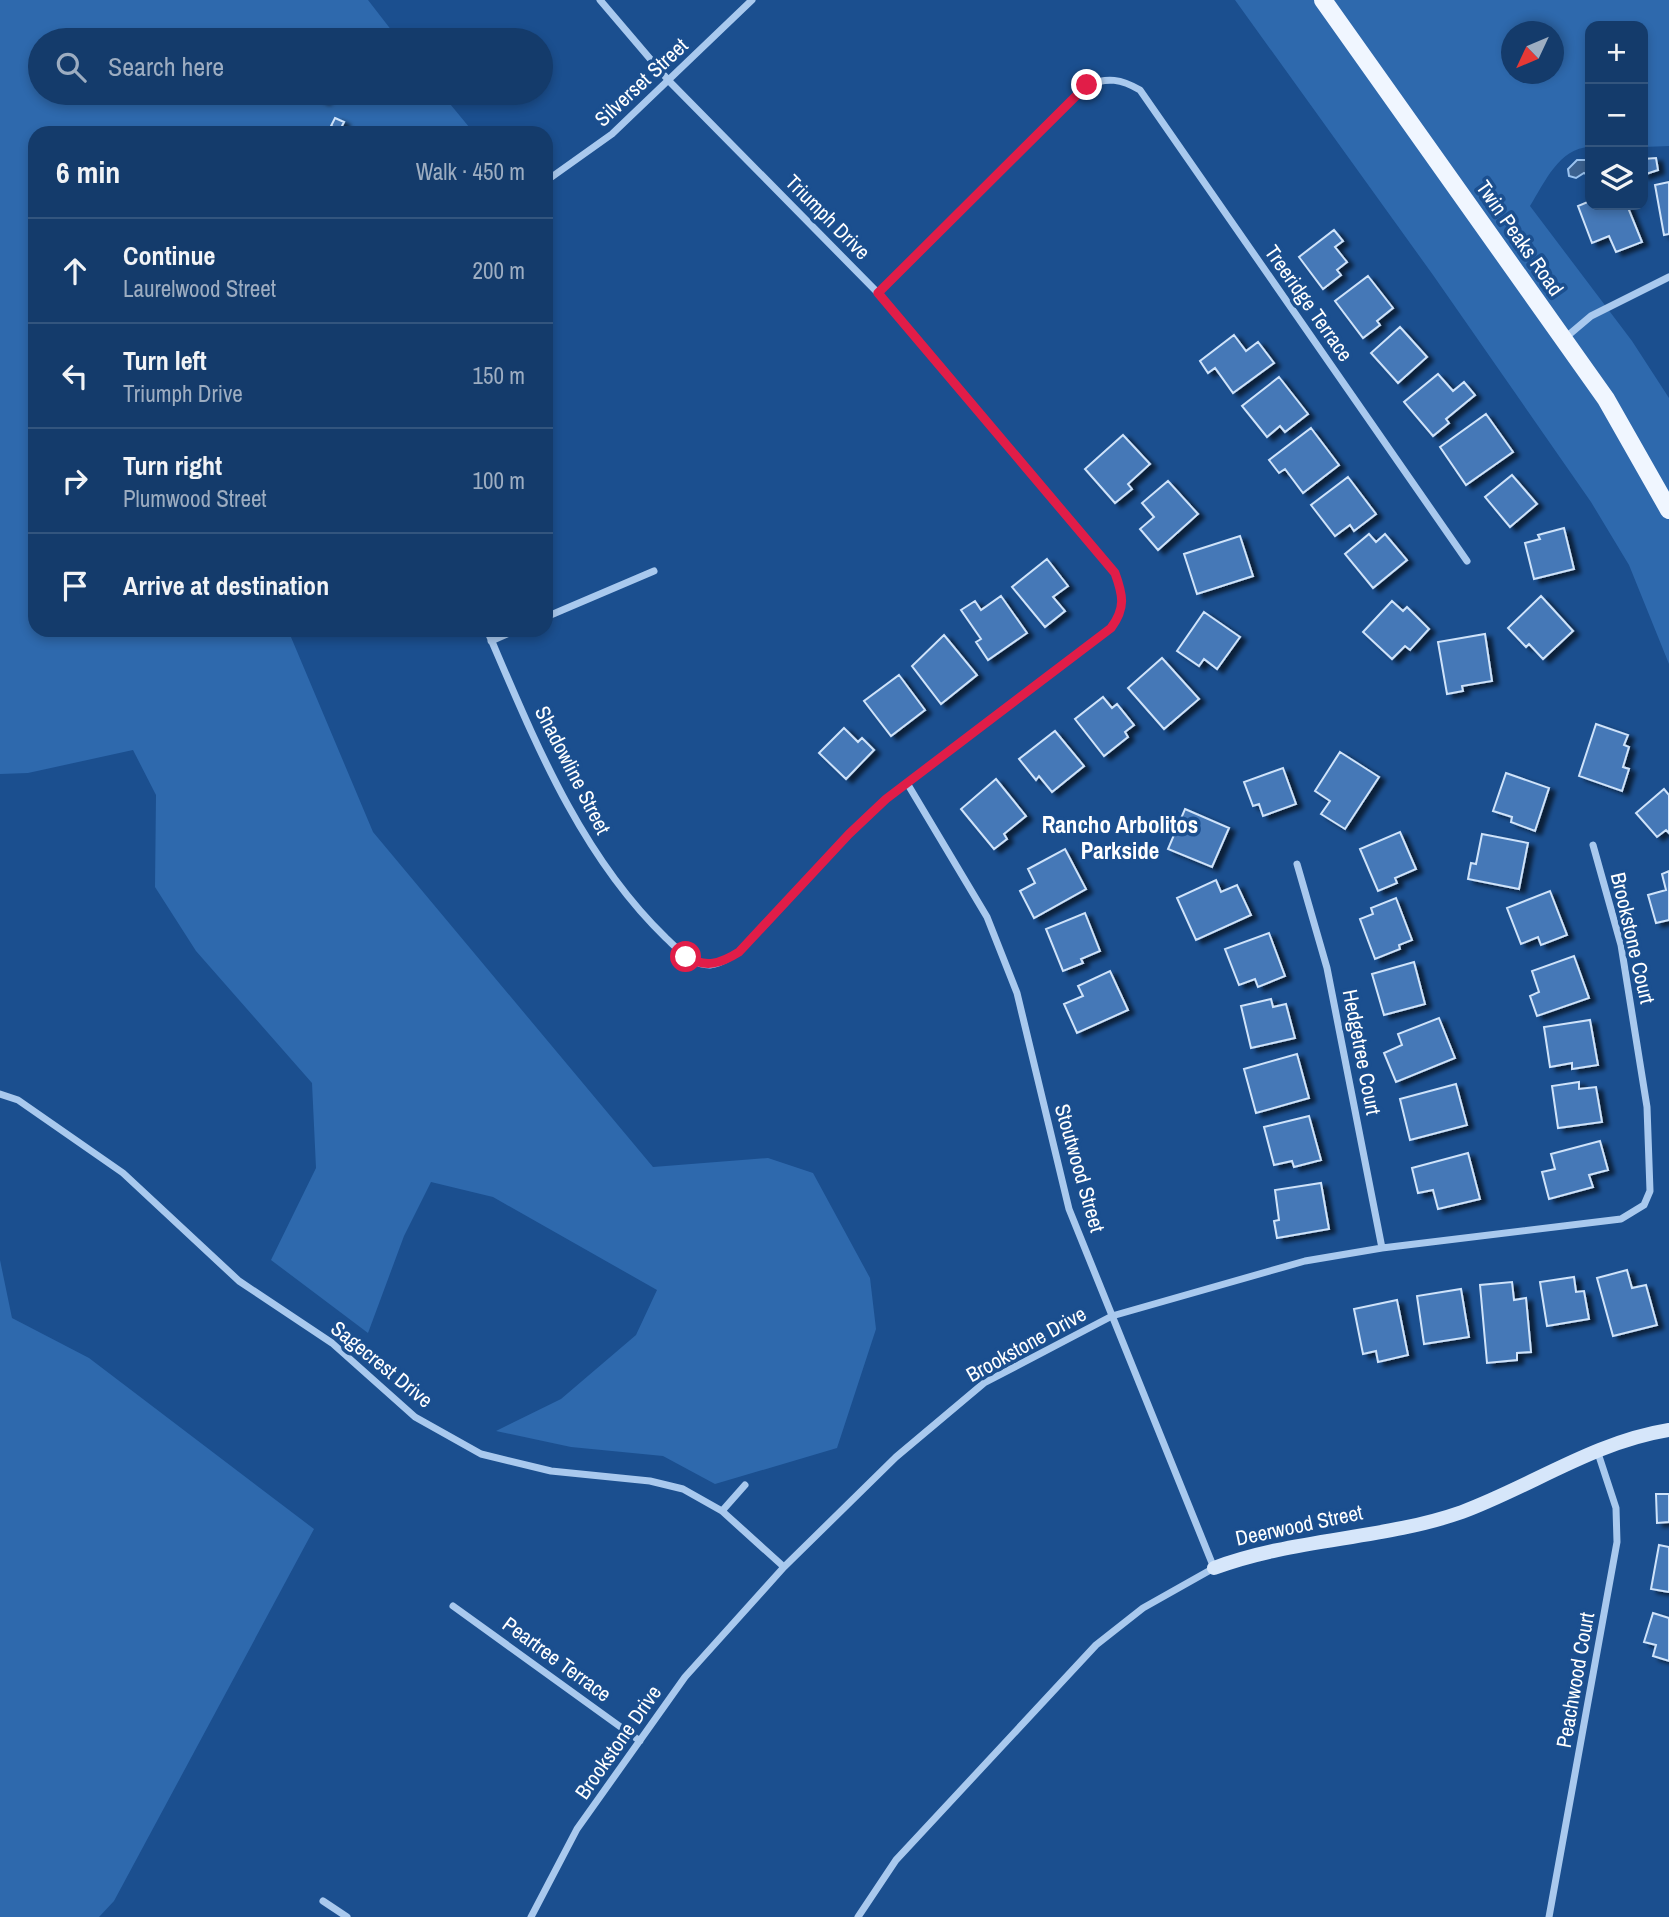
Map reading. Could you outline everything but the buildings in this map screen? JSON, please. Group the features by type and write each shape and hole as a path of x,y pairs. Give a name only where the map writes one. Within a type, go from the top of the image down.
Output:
{"main road":[{"name":"Twin Peaks Road","path":"1323,0 1606,399 1669,510"}],"street":[{"name":"Triumph Drive","path":"600,0 669,82 878,293 1115,573 1124,598 1118,618 1111,628 907,783"},
{"name":"Silverset Street","path":"553,176 612,134 752,0"},
{"name":"Treeridge Terrace","path":"878,293 1087,85 1113,78 1140,90 1467,561"},
{"path":"1563,339 1591,316 1669,276"},
{"path":"553,614 654,571"},
{"name":"Shadowline Street","path":"490,637 573,817 625,895 686,957 709,965 724,961 739,952 849,834 907,783"},
{"path":"491,640 498,637"},
{"name":"Stoutwood Street","path":"907,783 987,917 1017,993 1069,1209 1214,1567"},
{"name":"Brookstone Court","path":"1593,845 1621,944 1647,1107 1650,1191 1644,1205"},
{"name":"Hedgetree Court","path":"1297,864 1327,968 1382,1248"},
{"name":"Sagecrest Drive","path":"0,1094 18,1100 123,1173 239,1281 332,1343 415,1417 481,1454 551,1471 650,1481 683,1489 722,1511 784,1567"},
{"name":"Brookstone Drive","path":"531,1917 577,1829 685,1677 784,1567 920,1434 984,1383 1112,1316 1305,1261 1382,1248 1620,1219 1644,1205"},
{"name":"Deerwood Street","path":"858,1917 896,1860 1096,1645 1143,1608 1214,1567 1272,1549 1426,1522 1462,1511 1597,1450 1669,1430"},
{"name":"Peachwood Court","path":"1549,1917 1617,1542 1616,1508 1597,1450"},
{"path":"722,1511 745,1485"},
{"name":"Peartree Terrace","path":"453,1606 640,1741"},
{"path":"323,1901 347,1917"}],"shaded area":[{"path":"0,0 368,0 390,28 28,28 28,105 451,105 468,126 28,126 28,637 291,637 373,832 653,1167 768,1158 813,1173 870,1278 876,1329 837,1448 715,1484 663,1456 571,1447 496,1431 561,1399 636,1335 657,1290 493,1197 431,1182 404,1236 368,1333 271,1260 316,1168 312,1083 196,951 155,887 156,795 133,750 28,773 0,774"},
{"path":"1235,0 1669,0 1669,146 1648,147 1648,21 1585,21 1585,148 1570,153 1561,160 1547,177 1530,206 1632,341 1669,398 1669,664 1629,565 1591,502 1433,275"},
{"path":"1577,160 1585,160 1585,174 1576,178 1569,176 1568,169"},
{"path":"0,1260 12,1318 89,1358 314,1529 114,1901 99,1917 0,1917"}],"district":[{"name":"Rancho Arbolitos Parkside","path":"1120,837"}],"route":[{"path":"686,957 709,965 724,961 739,952 849,834 886,799 1111,628 1118,618 1124,598 1115,573 878,293 1087,85"}]}
